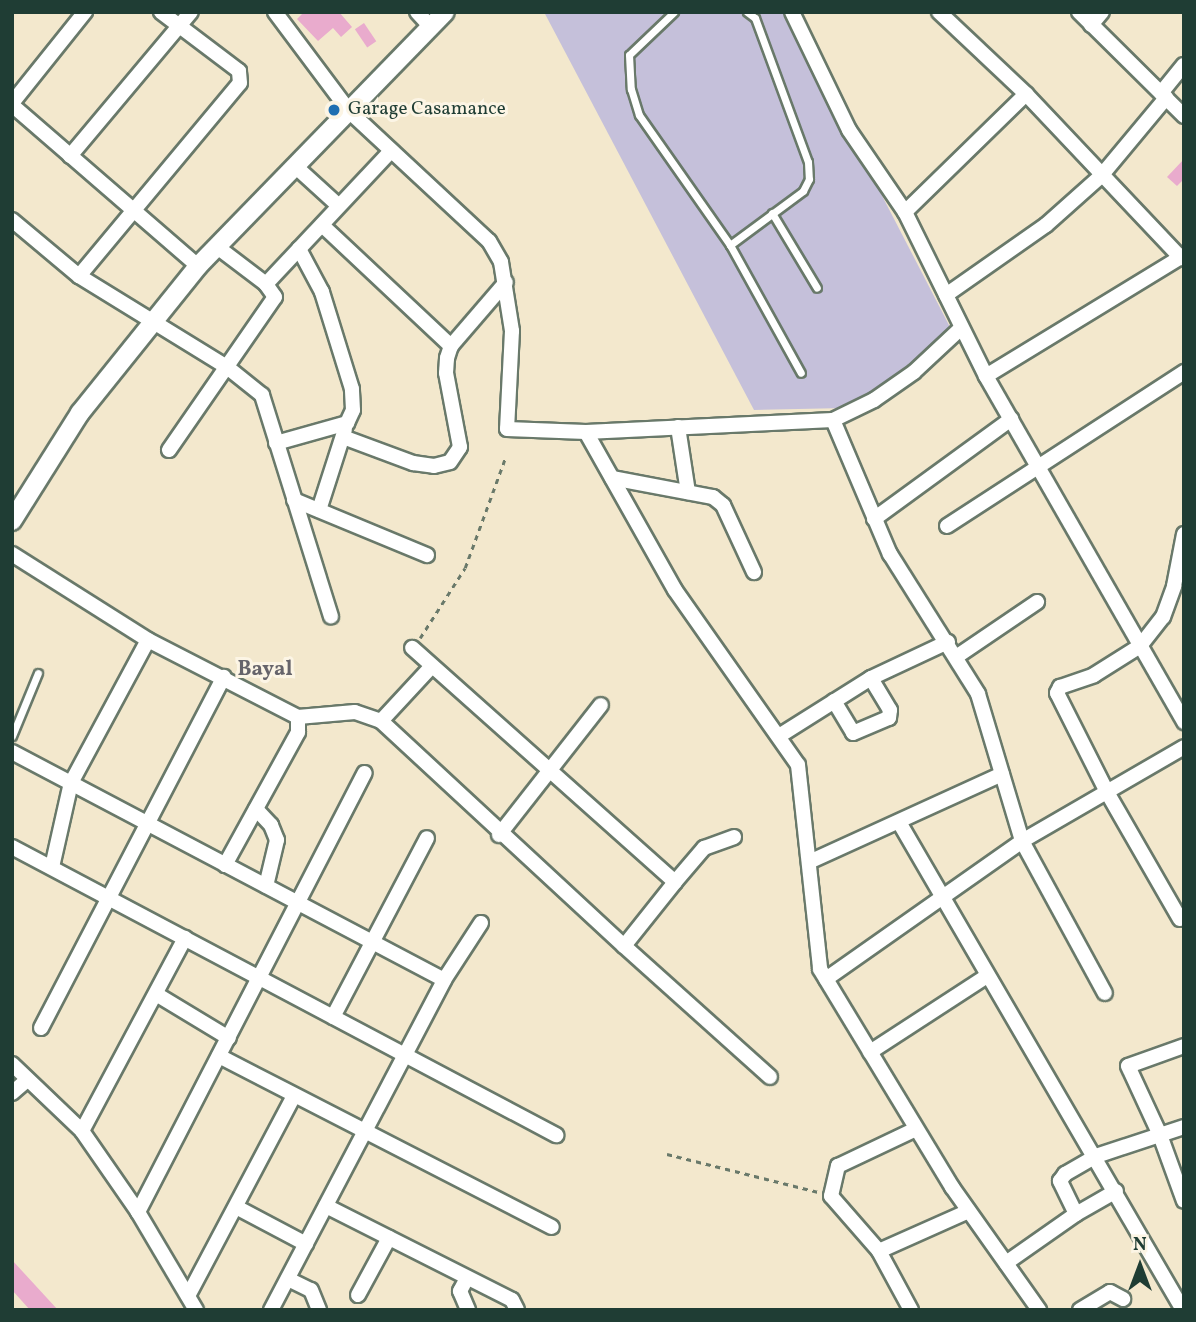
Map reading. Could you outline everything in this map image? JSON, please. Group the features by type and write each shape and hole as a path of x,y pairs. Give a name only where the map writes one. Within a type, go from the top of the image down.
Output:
{"street":[{"path":"85,12 12,104 198,266"},
{"path":"79,276 240,83 239,71 161,12"},
{"path":"70,156 191,12"},
{"path":"418,12 431,27"},
{"path":"12,521 80,413 155,323 198,266 444,12"},
{"path":"792,12 849,130 905,212 986,376 1183,718"},
{"path":"939,12 1026,94 1101,176 1182,257 986,376"},
{"path":"1079,12 1184,116"},
{"path":"1091,25 1102,12"},
{"path":"281,15 349,111 472,221 489,241 506,282 512,331 507,429 586,432 833,420 874,400 914,372 961,328"},
{"path":"946,295 1046,225 1101,176 1164,96 1184,65"},
{"path":"905,212 1026,94"},
{"path":"266,284 391,150"},
{"path":"295,166 339,206"},
{"path":"12,220 79,276 227,367 262,395 331,617"},
{"path":"322,225 451,346"},
{"path":"169,450 275,297 266,284 216,246"},
{"path":"299,249 322,292 352,389 353,410 319,510"},
{"path":"276,443 345,430 413,463 434,466 450,462 460,447 446,373 451,346 506,282"},
{"path":"947,526 1184,372"},
{"path":"874,519 1011,419"},
{"path":"833,420 874,519 901,575 948,642 978,694 1022,841 1105,993"},
{"path":"678,428 688,492"},
{"path":"586,432 675,590 779,736 801,775 818,959 825,979 969,1211 1039,1310"},
{"path":"612,478 688,492 723,505 754,572"},
{"path":"294,500 427,555"},
{"path":"1180,919 1107,792 1057,693 1060,687 1094,675 1140,646 1163,617 1174,586 1184,534"},
{"path":"12,554 148,640 298,717 355,712 382,721 499,835 770,1077"},
{"path":"956,657 1037,602"},
{"path":"52,867 71,783 148,640"},
{"path":"779,736 871,678 948,642"},
{"path":"412,648 675,882"},
{"path":"382,721 431,667"},
{"path":"41,1028 224,677"},
{"path":"834,701 853,733 889,718 890,710 871,678"},
{"path":"499,835 601,705"},
{"path":"225,864 298,732 298,717"},
{"path":"825,979 1022,841 1184,747"},
{"path":"12,752 444,980"},
{"path":"138,1212 365,773"},
{"path":"808,862 1002,774"},
{"path":"256,809 271,825 277,839 266,886"},
{"path":"900,822 987,976 1180,1294 1183,1310"},
{"path":"624,946 704,848 734,837"},
{"path":"333,1017 427,838"},
{"path":"12,846 556,1135"},
{"path":"271,1310 444,980 481,923"},
{"path":"82,1131 185,938"},
{"path":"870,1052 987,976"},
{"path":"156,994 229,1038"},
{"path":"1184,1046 1128,1066 1160,1135 1184,1201"},
{"path":"219,1056 552,1227"},
{"path":"12,1064 82,1131 138,1212 196,1310"},
{"path":"12,1093 27,1080"},
{"path":"188,1296 238,1208 294,1096"},
{"path":"1076,1214 1060,1181 1096,1156 1184,1127"},
{"path":"911,1310 879,1251 848,1210 831,1196 838,1166 916,1129"},
{"path":"1006,1263 1076,1214 1116,1191"},
{"path":"326,1206 512,1300 517,1310"},
{"path":"238,1208 306,1244"},
{"path":"879,1251 969,1211"},
{"path":"358,1295 389,1238"},
{"path":"467,1278 460,1291 468,1310"},
{"path":"288,1279 311,1290 319,1310"},
{"path":"1080,1310 1110,1292 1124,1299"}],"lane":[{"path":"674,12 629,55 631,89 639,115 730,245 801,373"},
{"path":"730,245 803,191 809,179 808,162 755,19 747,12"},
{"path":"772,213 817,288"},
{"path":"12,736 38,673"}],"path":[{"path":"412,648 465,568 506,456"},
{"path":"667,1154 831,1196"}],"shaded area":[{"path":"544,12 787,12 951,329 906,371 846,408 754,410"}],"building":[{"path":"304,12 339,12 352,27 341,37 333,28 318,41 297,19"},
{"path":"364,23 376,41 367,47 355,29"},
{"path":"1184,159 1184,179 1177,186 1167,177"},
{"path":"12,1260 58,1310 30,1310 12,1290"}],"place":[{"name":"Garage Casamance","path":"334,110"}],"district":[{"name":"Bayal","path":"265,670"}]}
